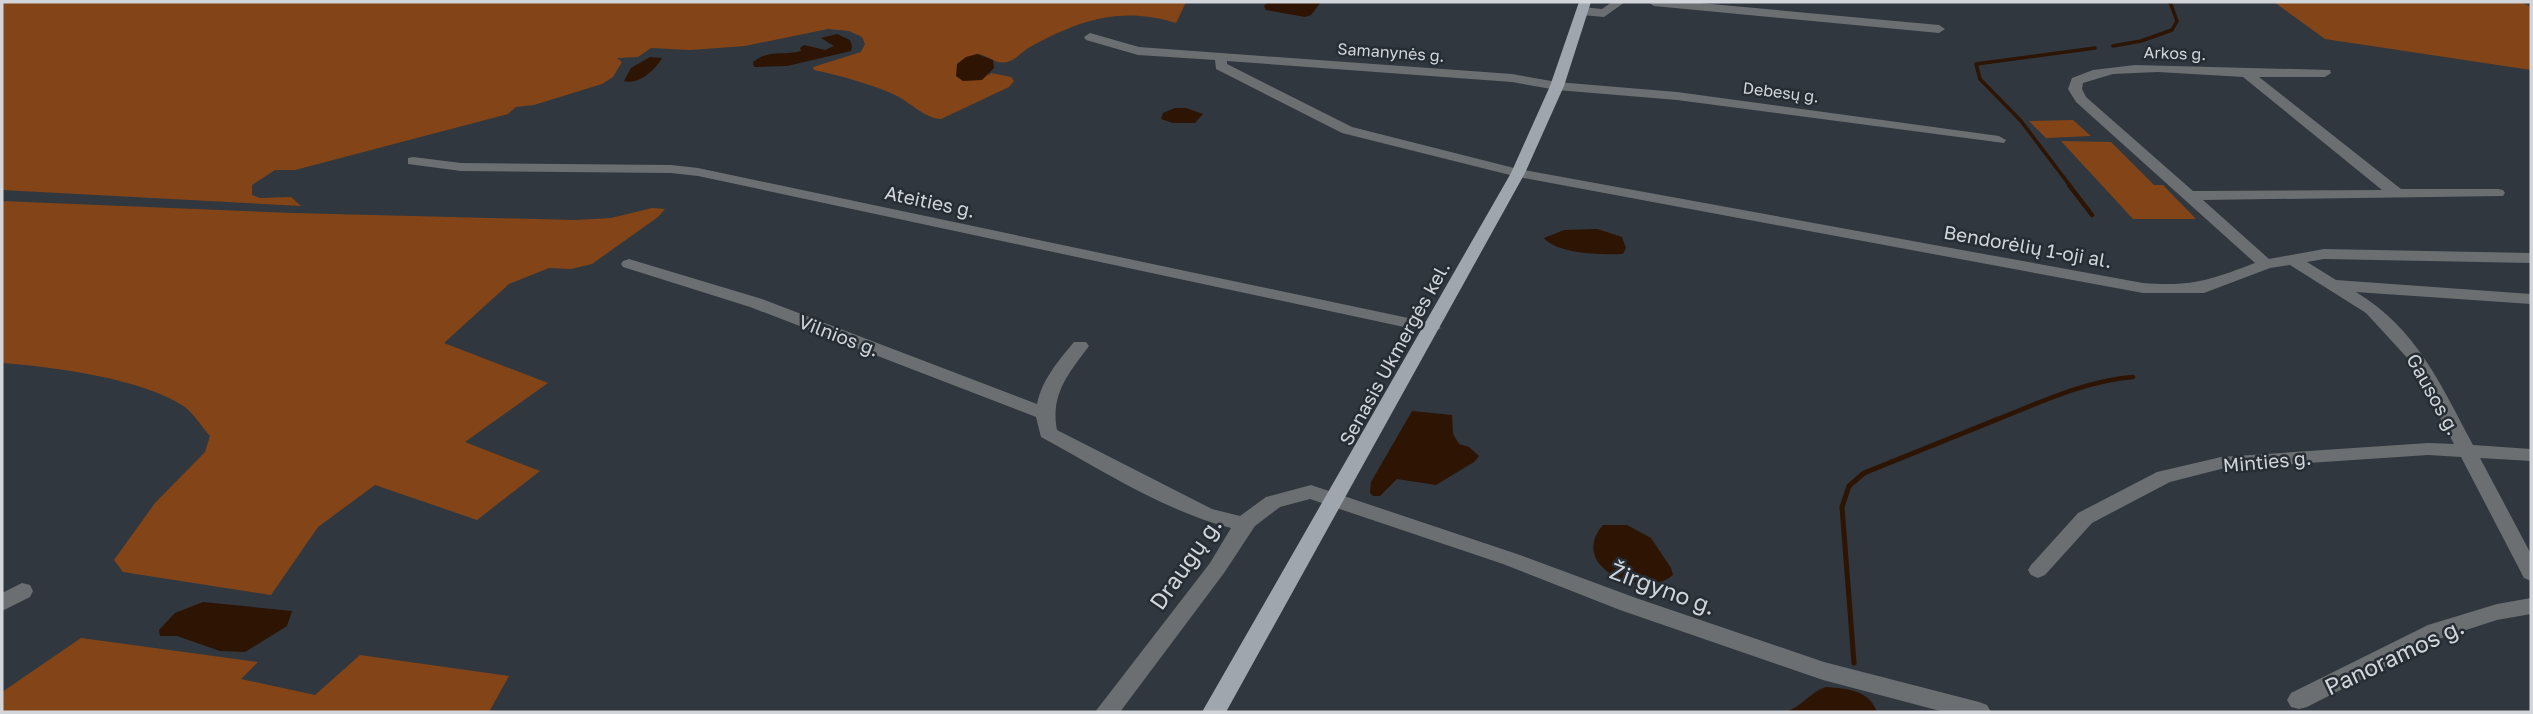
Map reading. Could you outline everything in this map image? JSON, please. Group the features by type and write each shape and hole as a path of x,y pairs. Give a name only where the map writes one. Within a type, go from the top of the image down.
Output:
{"main road":[{"name":"Senasis Ukmergės kel.","path":"1214,712 1518,173 1558,86 1583,6"}],"street":[{"path":"1583,6 1604,13 1619,2"},
{"path":"1654,2 1939,29"},
{"name":"Samanynės g.","path":"1090,37 1138,51 1512,78 1558,86"},
{"path":"1221,58 1221,66 1346,130 1518,173"},
{"name":"Arkos g.","path":"2246,73 2140,69 2094,74 2077,81 2075,85 2081,99 2266,264"},
{"path":"2246,73 2325,73"},
{"path":"2246,73 2397,194"},
{"name":"Debesų g.","path":"1558,86 1677,96 1998,140"},
{"name":"Ateities g.","path":"413,161 461,167 671,169 698,172 1432,328"},
{"name":"Bendorėlių 1-oji al.","path":"1518,173 2143,288 2166,290 2204,288 2266,264 2290,258 2340,253 2531,258"},
{"path":"2189,196 2498,193"},
{"name":"Gausos g.","path":"2290,258 2372,309 2419,360 2531,573"},
{"name":"Vilnios g.","path":"629,264 756,303 1045,414"},
{"path":"2332,282 2353,287 2531,299"},
{"path":"1080,346 1067,362 1045,400 1048,433 1182,504 1207,515 1244,524"},
{"name":"Minties g.","path":"2038,570 2085,518 2164,477 2221,463 2428,449 2531,455"},
{"name":"Draugų g.","path":"1107,712 1219,565 1244,524 1272,501 1294,494 1322,494 1335,500"},
{"name":"Žirgyno g.","path":"1335,500 1510,559 1628,604 1799,663 1979,712"},
{"path":"2,603 22,591"},
{"name":"Panoramos g.","path":"2299,700 2436,631 2497,612 2531,606"}],"shaded area":[{"path":"2,2 1186,2 1176,23 1137,16 1101,18 1066,29 1007,62 977,54 989,76 991,73 1011,77 1014,81 1009,87 941,119 923,113 884,90 814,70 813,67 861,52 865,44 862,37 849,31 828,29 745,46 690,50 651,48 638,57 617,58 622,62 613,77 602,84 534,105 516,107 508,114 295,170 275,170 252,185 252,195 260,198 291,197 301,206 2,190"},
{"path":"1268,2 1321,2 1311,15 1305,17 1266,10 1264,6"},
{"path":"2274,2 2521,2 2531,7 2531,70 2325,39"},
{"path":"837,34 850,40 851,51 787,66 754,67 753,62 759,58 770,54 801,51 800,48 804,45 825,50 834,46 821,38"},
{"path":"977,54 993,60 994,68 982,80 963,81 956,76 957,64 966,57"},
{"path":"650,57 662,58 646,76 635,81 624,81 631,68"},
{"path":"1175,108 1186,108 1203,114 1195,123 1173,123 1161,119 1163,113"},
{"path":"2073,120 2091,136 2046,138 2029,121"},
{"path":"2061,141 2111,142 2154,185 2163,185 2196,219 2133,219"},
{"path":"2,201 293,213 575,220 611,218 652,208 665,209 658,217 592,264 571,269 549,268 509,284 444,343 548,383 465,442 540,471 477,520 375,485 318,527 271,595 123,572 114,560 155,503 205,452 210,436 185,407 145,388 71,371 2,363"},
{"path":"1597,229 1622,237 1626,248 1623,254 1593,254 1569,250 1544,238 1564,230"},
{"path":"1412,411 1452,415 1453,434 1459,444 1469,447 1479,456 1474,462 1436,485 1397,479 1380,496 1373,496 1370,493 1371,482"},
{"path":"1603,525 1627,525 1651,538 1673,575 1660,582 1645,584 1614,576 1602,566 1594,554 1594,541"},
{"path":"203,602 292,611 287,626 245,652 220,651 177,636 160,636 159,630 175,613"},
{"path":"81,638 258,662 241,679 315,695 360,655 509,676 489,712 2,712 2,692"},
{"path":"1826,687 1863,695 1877,712 1785,712"}],"waterway":[{"path":"2113,46 2141,41 2172,30 2177,21 2170,2"},
{"path":"2071,187 2021,121 1980,79 1976,64 2095,48"},
{"path":"2069,185 2092,215"},
{"path":"1993,421 2079,388 2133,377"},
{"path":"1854,663 1842,507 1849,486 1864,473 1998,419"}]}
